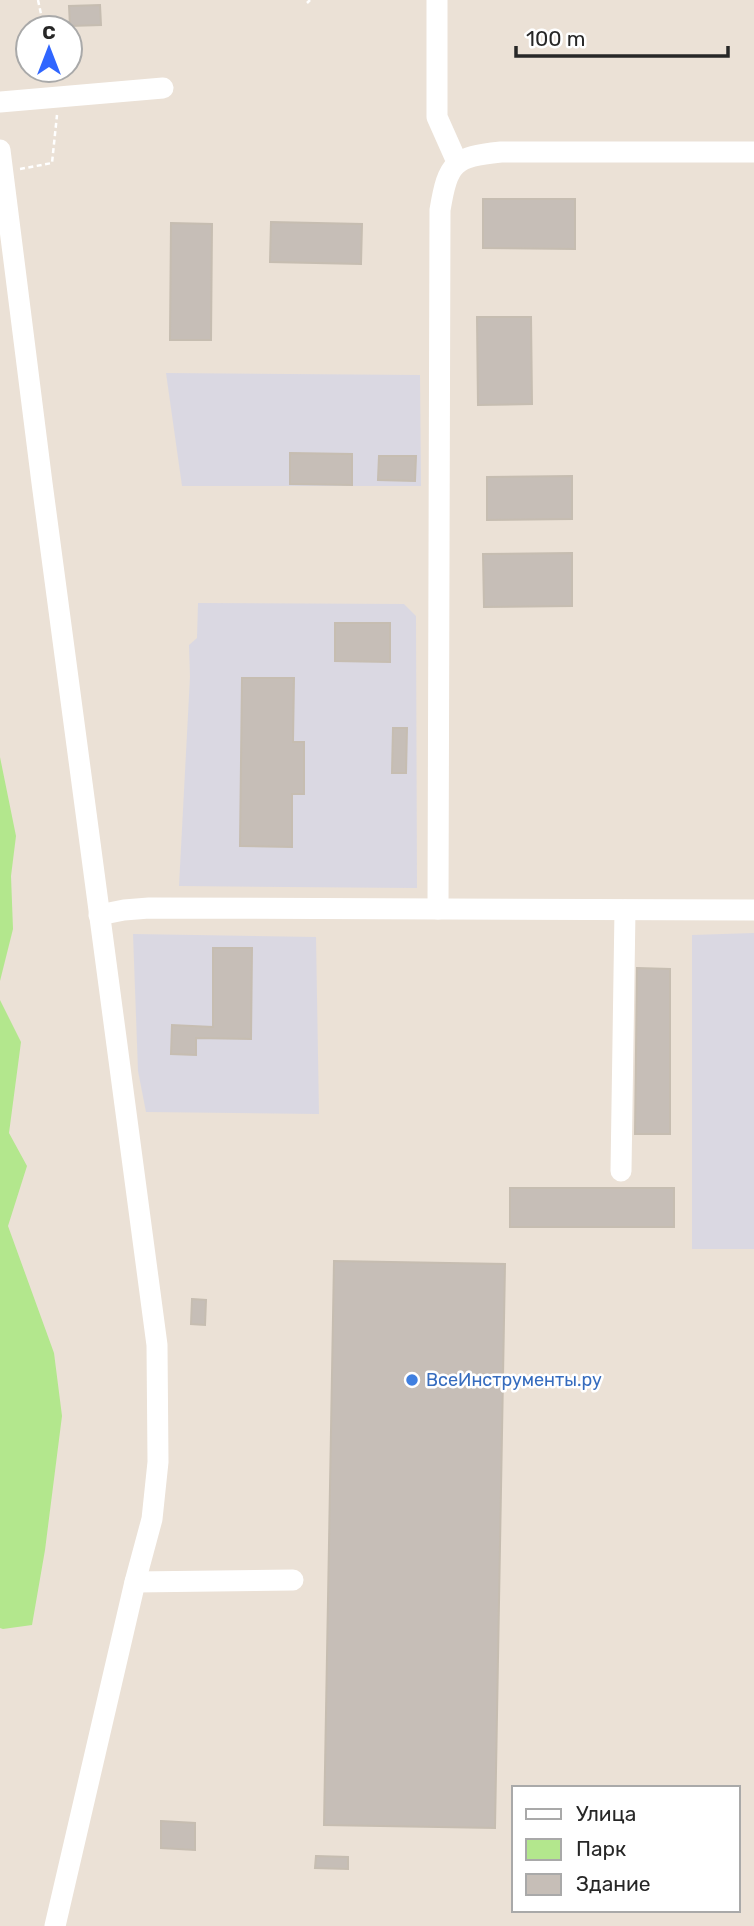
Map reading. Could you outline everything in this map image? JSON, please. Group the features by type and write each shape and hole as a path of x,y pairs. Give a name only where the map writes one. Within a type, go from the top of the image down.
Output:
{"street":[{"path":"437,0 437,117 457,162"},
{"path":"0,102 163,88"},
{"path":"0,150 157,1345 158,1462 152,1519 55,1926"},
{"path":"438,909 440,210 443,189 457,162 473,155 501,152 754,152"},
{"path":"99,915 149,908 754,910"},
{"path":"621,1171 625,910"},
{"path":"135,1582 293,1580"}],"path":[{"path":"3,172 52,163 57,114"}],"shaded area":[{"path":"166,373 420,375 421,486 182,486"},
{"path":"198,603 404,604 416,616 417,888 179,886 190,677 189,645 197,638"},
{"path":"754,933 754,1249 692,1249 692,935"},
{"path":"133,934 316,937 319,1114 146,1112 138,1071"}],"green space":[{"path":"0,757 16,836 11,876 13,929 0,981"},
{"path":"0,1000 21,1042 9,1133 27,1166 8,1226 54,1353 62,1416 45,1550 32,1625 3,1629 0,1628"}],"building":[{"path":"100,5 101,25 84,26 84,14 69,14 69,6"},
{"path":"483,199 575,199 575,249 483,248"},
{"path":"271,222 362,224 361,264 270,262"},
{"path":"171,223 212,224 211,340 170,340"},
{"path":"477,317 531,317 532,404 478,405"},
{"path":"290,453 352,454 352,485 290,484"},
{"path":"379,456 416,456 415,481 378,480"},
{"path":"572,476 572,519 487,520 487,477"},
{"path":"572,553 572,606 484,607 483,554"},
{"path":"335,623 390,623 390,662 335,661"},
{"path":"242,678 294,678 293,742 304,742 304,794 292,794 292,847 240,846"},
{"path":"393,728 407,728 406,773 392,773"},
{"path":"213,948 252,948 251,1039 196,1038 196,1055 171,1054 172,1025 213,1027"},
{"path":"637,968 670,969 670,1134 635,1134"},
{"path":"510,1188 674,1188 674,1227 510,1227"},
{"path":"334,1261 505,1264 495,1828 324,1825"},
{"path":"192,1299 206,1300 205,1325 191,1324"},
{"path":"161,1821 195,1823 195,1850 161,1848"},
{"path":"316,1856 348,1857 348,1869 315,1868"}],"place":[{"name":"ВсеИнструменты.ру","path":"412,1380"}]}
